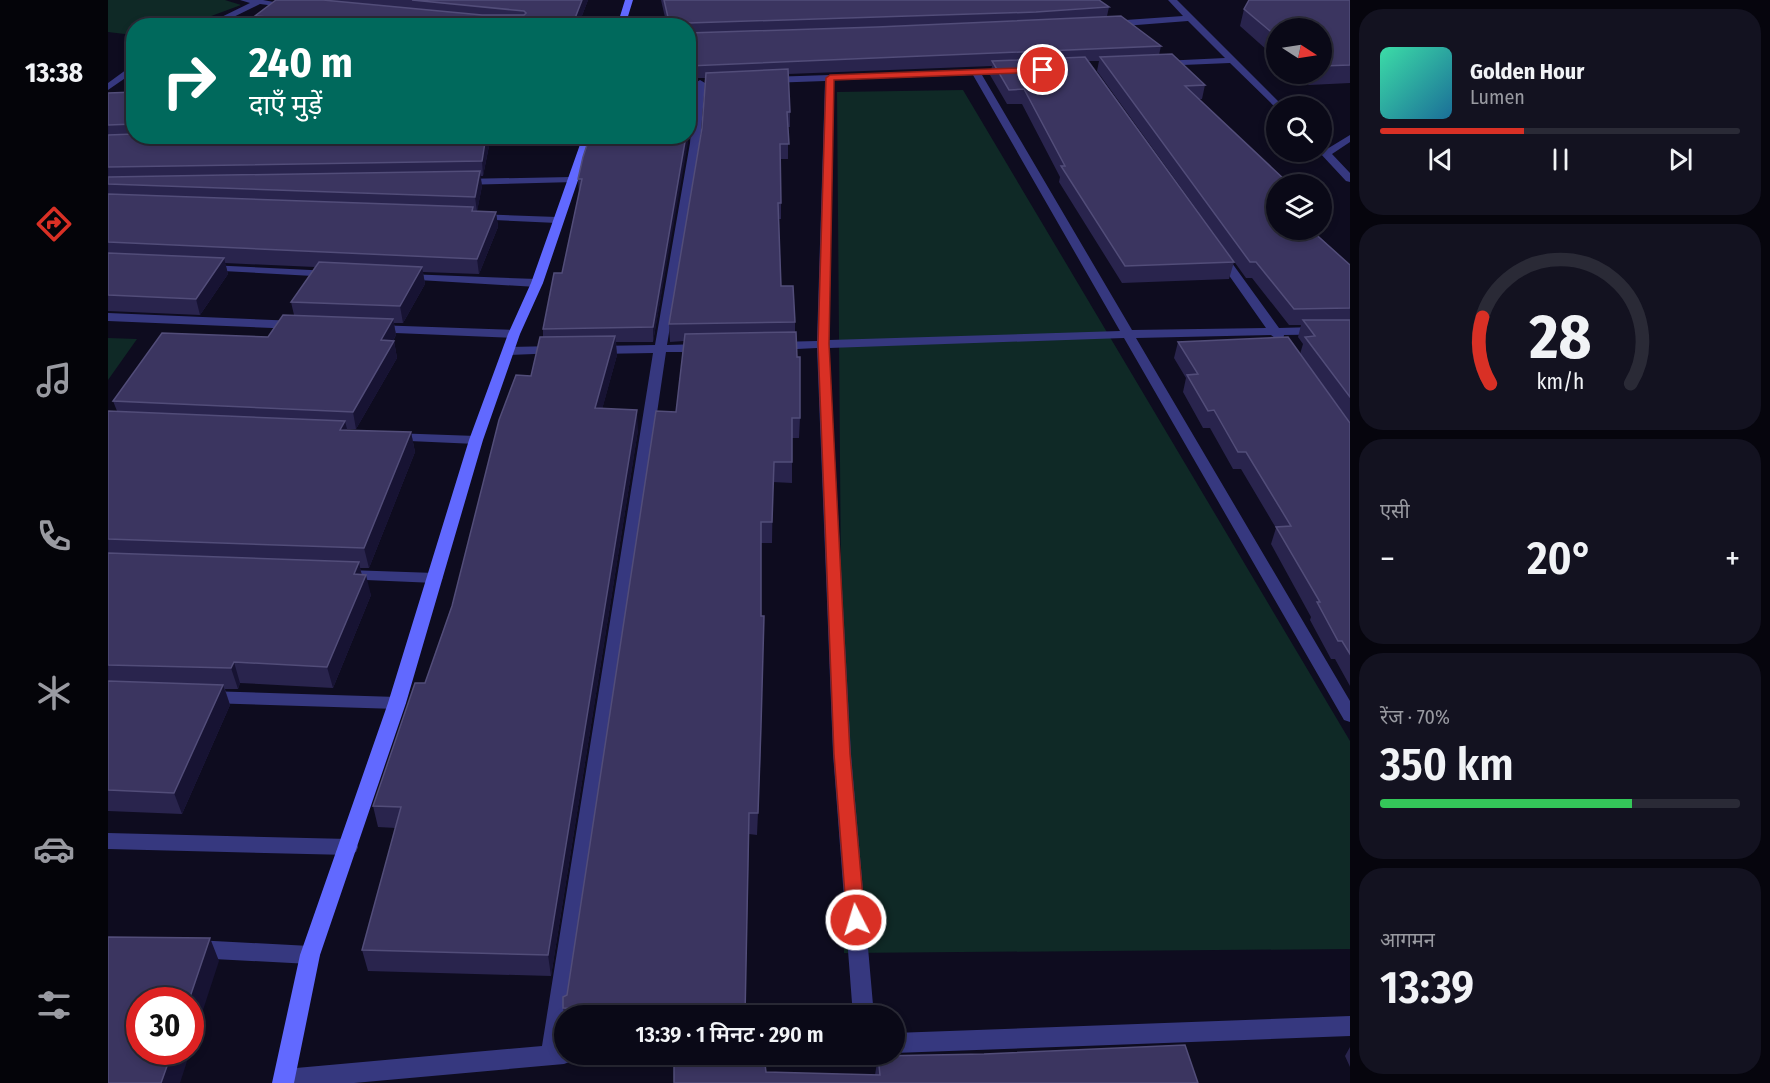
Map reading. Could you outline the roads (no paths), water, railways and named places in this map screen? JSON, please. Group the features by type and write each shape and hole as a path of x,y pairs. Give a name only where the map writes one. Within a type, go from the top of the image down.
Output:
{"street":[{"path":"244,0 305,8"},
{"path":"623,18 629,0"},
{"path":"1172,0 1269,96"},
{"path":"223,18 261,1"},
{"path":"1105,25 1189,18"},
{"path":"1147,65 1233,60"},
{"path":"759,81 1021,71"},
{"path":"108,87 126,73"},
{"path":"976,73 1350,716"},
{"path":"830,78 823,344 842,754 863,1005"},
{"path":"696,131 700,83"},
{"path":"1332,147 1350,138"},
{"path":"554,1054 284,1081 310,955 397,703 476,440 514,334 537,283 585,144"},
{"path":"564,1005 660,350 695,144"},
{"path":"1332,160 1350,179"},
{"path":"452,182 571,180"},
{"path":"463,217 557,220"},
{"path":"1213,243 1289,350"},
{"path":"192,267 346,274"},
{"path":"394,276 537,283"},
{"path":"108,317 176,324 310,326"},
{"path":"358,328 514,334"},
{"path":"765,346 1126,334 1350,330"},
{"path":"509,351 718,348"},
{"path":"381,436 476,440"},
{"path":"334,574 435,578"},
{"path":"191,696 397,703"},
{"path":"108,841 349,847"},
{"path":"175,948 310,955"},
{"path":"905,1043 1350,1026"}]}
